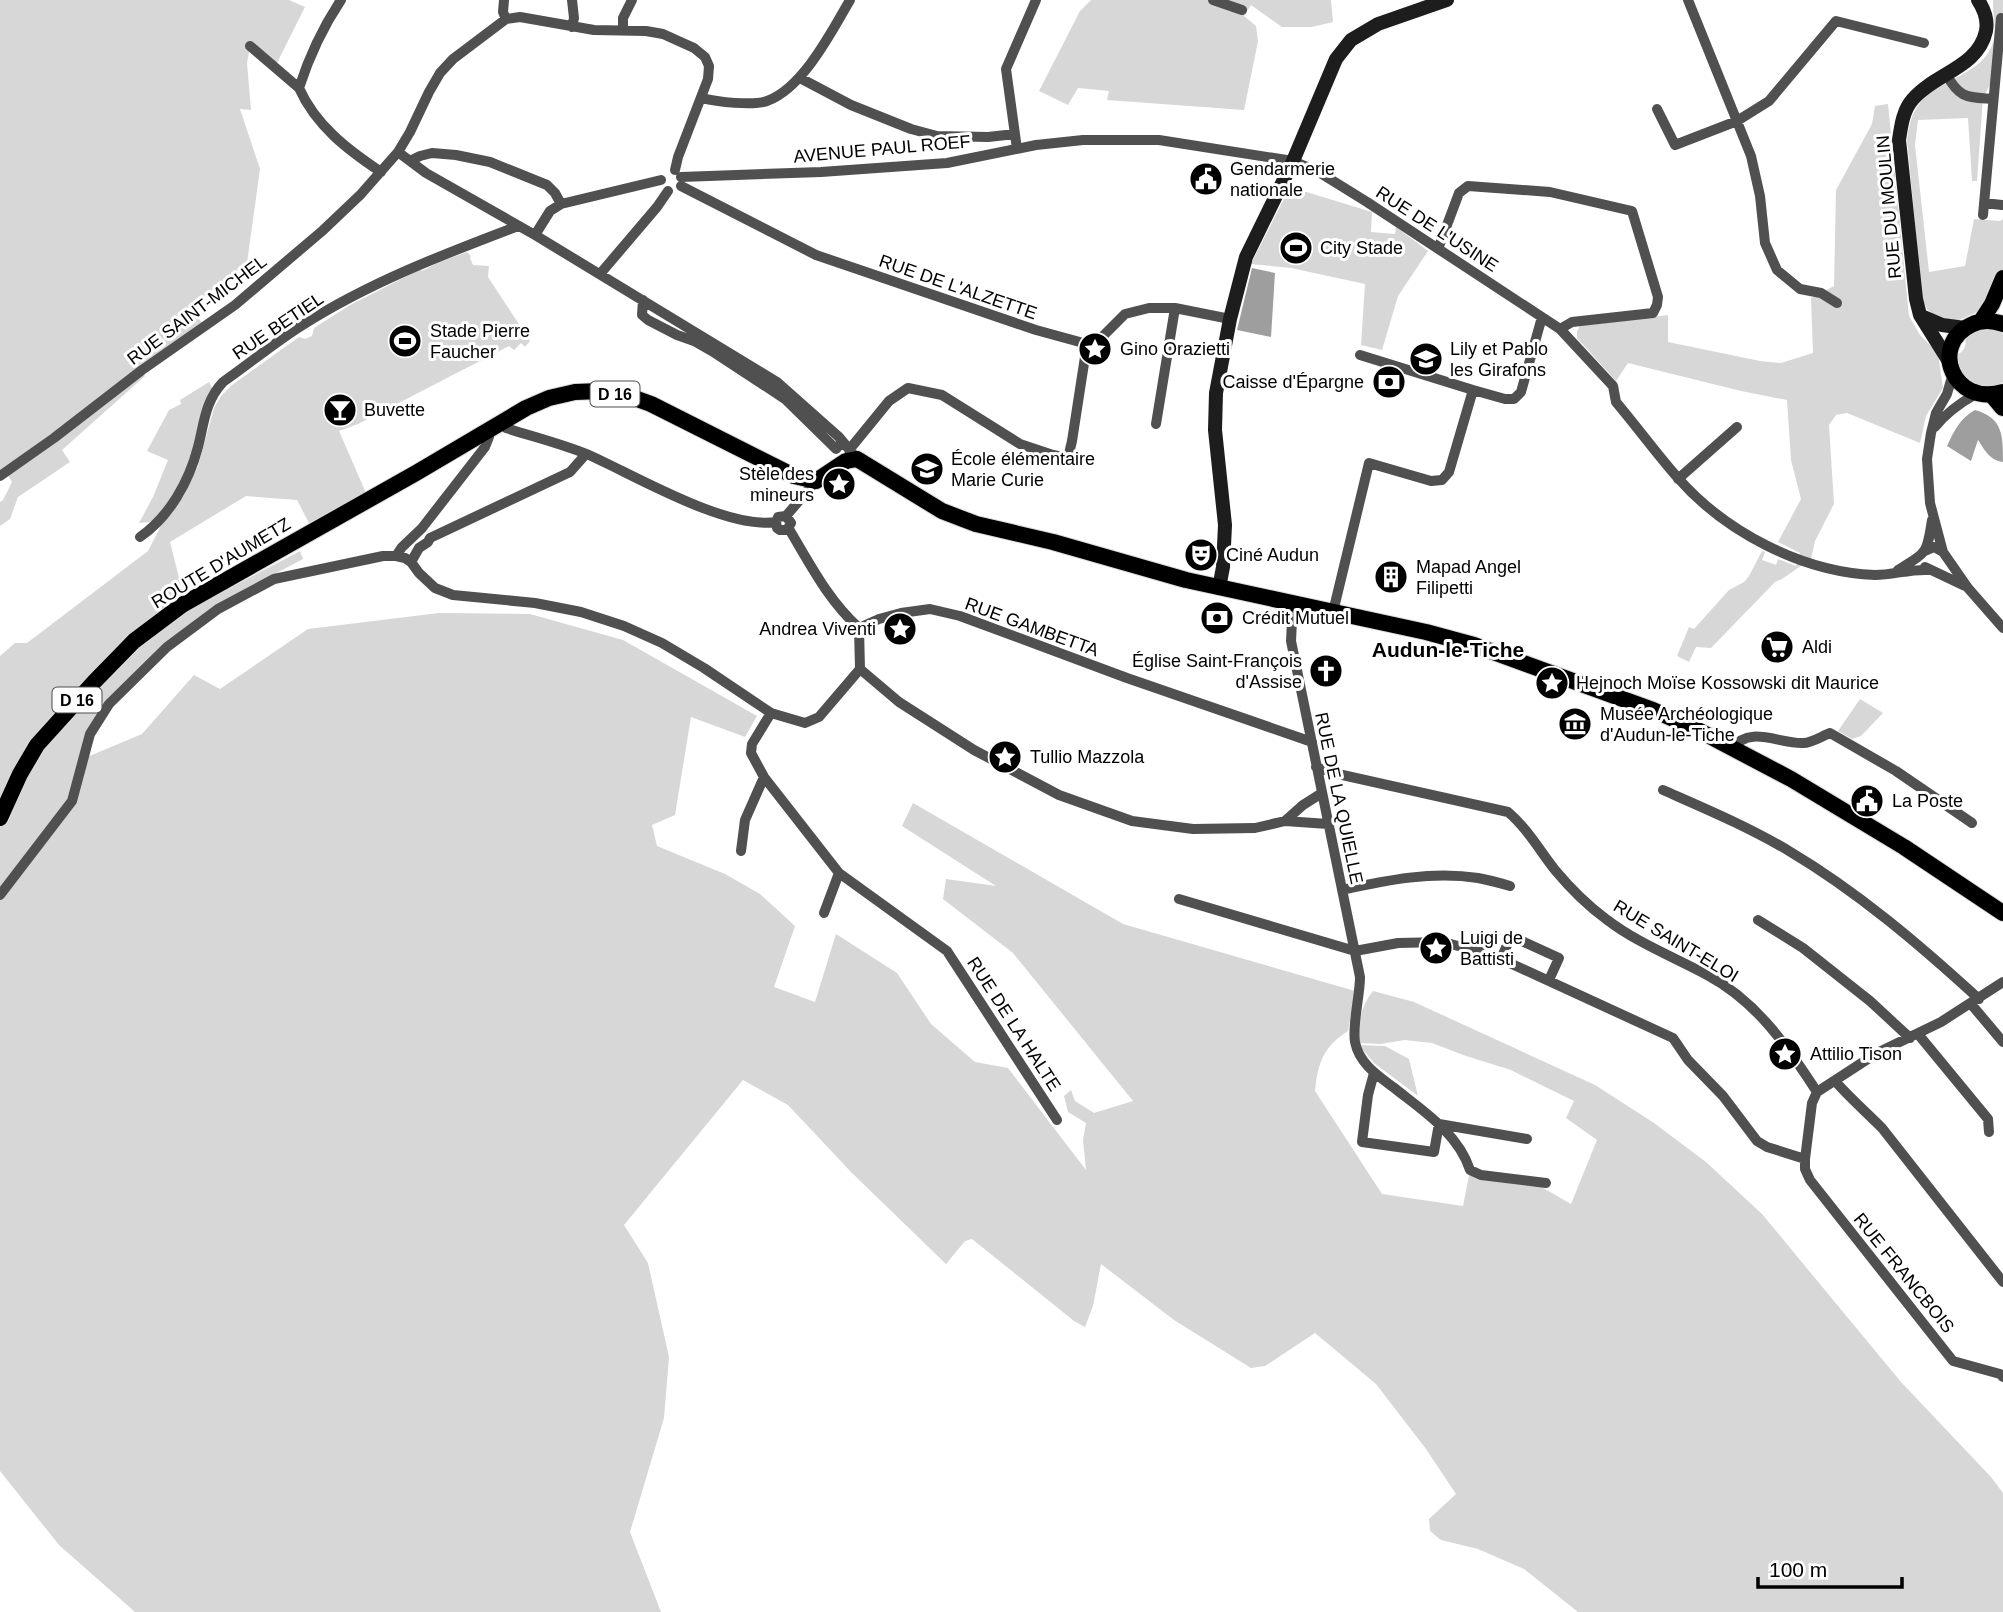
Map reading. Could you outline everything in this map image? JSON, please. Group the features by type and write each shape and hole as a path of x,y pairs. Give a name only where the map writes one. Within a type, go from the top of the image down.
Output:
{"main road":[{"path":"1219,588 1225,525 1215,430 1216,393 1230,319 1246,257 1293,161 1336,59 1351,40 1378,24 1447,0"},
{"name":"RUE DU MOULIN","path":"1951,368 1920,315 1916,299 1899,140 1902,120 1910,102 1924,87 1972,58 1983,43 1987,26 1983,8 1978,0"},
{"path":"1981,321 2003,278"},
{"path":"1920,315 1942,326 1965,328"},
{"path":"1994,397 1966,389 1958,382 1951,368 1950,352 1954,341 1965,328 1989,320 2003,324"},
{"name":"D 16","path":"487,431 526,408 550,398 575,392 601,391 626,395 651,404 794,476 816,481"},
{"name":"ROUTE D'AUMETZ","path":"0,818 37,745 134,641 182,605 487,431"},
{"path":"816,481 846,461 846,450"},
{"path":"846,450 942,511 976,524 1053,542 1219,588 1426,632 1489,650 1653,710 1791,779 1849,813 2003,913"}],"street":[{"path":"299,88 326,23 341,0"},
{"path":"504,0 503,12 506,19 520,17 594,30 663,34 694,48 705,57 709,66 702,98 678,157 677,189 668,191 600,274"},
{"path":"572,0 572,27"},
{"path":"623,30 623,18 632,0"},
{"path":"702,98 717,102 766,102 781,94 800,78 850,0"},
{"path":"1017,149 1006,69 1036,0"},
{"path":"1213,0 1242,10"},
{"path":"1688,0 1751,156 1760,196 1765,243 1777,270 1800,289 1821,293 1837,303"},
{"name":"RUE SAINT-MICHEL","path":"0,476 142,370 235,305 321,232 361,194 398,152 440,73 453,59 506,19"},
{"path":"1983,215 2001,19"},
{"path":"1657,109 1675,145 1737,121 1769,102 1836,21 1924,43"},
{"path":"250,46 299,88 315,117 352,153 381,172"},
{"path":"1946,75 1956,90 1971,97 1993,99"},
{"path":"800,78 851,104 911,129 937,136 1015,134"},
{"path":"988,136 991,155"},
{"name":"AVENUE PAUL ROEF","path":"679,178 935,164 1061,141 1083,140 1159,140 1293,161"},
{"path":"398,152 426,173 535,235 777,382 839,437 846,450 889,401 908,388 942,395 1020,444 1068,458 1087,344 1097,342 1125,314 1149,308 1175,308 1230,319"},
{"path":"410,161 432,153 490,162 547,186 561,204"},
{"name":"RUE DE L'USINE","path":"1293,161 1317,171 1367,202 1560,329 1613,386 1616,402 1678,479 1716,514 1762,542 1797,559 1875,575 1914,569 1930,570"},
{"path":"668,191 662,185 662,176 667,171 679,178"},
{"name":"RUE DE L'ALZETTE","path":"679,178 816,255 1036,330 1087,344"},
{"path":"535,235 550,211 561,204 661,180"},
{"path":"1438,249 1459,193 1468,186 1549,192 1632,211 1658,297 1653,313 1572,322 1560,329"},
{"path":"1984,203 2002,205"},
{"name":"RUE BETIEL","path":"139,537 155,526 178,494 195,456 208,405 214,391 223,382 301,326 348,299 436,257 519,226"},
{"path":"1156,424 1175,308"},
{"path":"1360,355 1473,390 1514,399 1521,392 1542,317"},
{"path":"1930,570 1942,568 1946,561 1930,503 1927,459 1936,413 1947,394 1951,368"},
{"path":"1333,612 1369,463 1431,481 1442,480 1449,472 1473,390"},
{"path":"1931,433 1943,417 1959,403 1994,397"},
{"path":"503,421 506,428 586,454 698,506 741,521 762,524 776,522"},
{"path":"1678,479 1737,428"},
{"path":"396,556 420,530 485,447 489,437 487,431"},
{"path":"411,562 419,548 430,538 570,472 586,454"},
{"path":"789,529 780,530 776,525 778,517 786,516 816,481"},
{"path":"1933,515 1922,561 1930,570 1968,588"},
{"path":"0,895 72,801 90,734 109,704 167,647 218,609 274,579 383,556 396,556 411,562 435,588 453,595 535,603 581,612 624,626 662,643 704,667 771,713 805,723 819,717 860,669 859,628 824,590 789,529 791,523 786,516"},
{"path":"420,530 427,532 430,538"},
{"path":"1891,574 1934,547 1944,553 1968,588 2003,628"},
{"name":"RUE DE LA QUIELLE","path":"1295,604 1291,641 1360,977 1354,1031 1359,1055 1374,1073 1450,1135 1467,1160 1470,1170 1481,1175 1546,1183"},
{"name":"RUE GAMBETTA","path":"859,628 901,613 930,609 960,617 1311,742"},
{"path":"860,669 899,702 974,750 1059,795 1132,821 1193,829 1255,828 1285,821 1328,824"},
{"name":"RUE DE LA HALTE","path":"771,713 752,744 751,753 764,777 839,873 947,951 1057,1120"},
{"path":"1733,748 1739,740 1749,736 1805,743 1830,733 1896,771 1972,823"},
{"name":"RUE SAINT-ELOI","path":"1316,767 1508,812 1558,873 1607,920 1654,950 1711,976 1748,1004 1780,1038 1817,1093"},
{"path":"741,851 745,820 764,777"},
{"path":"1663,790 1743,826 1789,851 1863,901 1923,947 1975,1001 2003,1042"},
{"path":"1285,821 1322,793"},
{"path":"824,913 839,873"},
{"path":"1342,890 1388,879 1423,875 1478,878 1510,886"},
{"path":"1179,899 1355,951 1398,943 1443,942 1501,959 1673,1038 1688,1060 1723,1096 1758,1141 1805,1159 1811,1103 1817,1093 1877,1054 1914,1036 2003,982"},
{"path":"1758,920 1803,948 1914,1036 1988,1119 1989,1132"},
{"path":"1501,959 1511,936 1559,958 1549,980"},
{"path":"1374,1073 1362,1142 1434,1152 1439,1124 1527,1139"},
{"path":"1835,1081 1849,1098 1882,1128 2003,1282"},
{"name":"RUE FRANCBOIS","path":"1805,1159 1805,1169 1810,1180 1953,1360 2003,1377"}],"shaded area":[{"path":"0,0 289,0 305,7 275,67 250,47 247,63 251,110 240,109 260,169 247,263 191,307 204,326 142,371 145,376 62,450 70,462 18,497 10,519 0,526 0,502 12,482 6,472 0,476"},
{"path":"1091,0 1331,0 1333,22 1312,27 1282,27 1251,5 1244,16 1256,26 1258,41 1244,110 1107,100 1109,91 1078,88 1068,105 1039,91 1080,11"},
{"path":"1993,0 2003,0 2003,18 1991,83 1983,98 1977,181 1972,181 1968,118 1918,120 1915,145 1929,272 1965,266 1974,219 2003,219 2003,279 1979,311 1957,321 1935,317 1922,298 1907,140 1913,115 1924,98 1975,66 1988,53 1995,36"},
{"path":"1888,104 1909,316 1920,335 1938,353 1943,388 1926,416 1920,443 1847,413 1836,415 1829,425 1834,504 1815,541 1811,559 1775,582 1711,648 1696,647 1689,662 1677,656 1689,627 1694,629 1729,590 1744,582 1762,551 1765,552 1762,560 1776,565 1778,559 1796,566 1800,553 1778,542 1801,499 1791,460 1787,400 1628,363 1616,381 1577,338 1577,331 1580,326 1668,315 1668,342 1781,363 1813,353 1811,298 1834,286 1836,190 1872,124 1875,106"},
{"path":"1290,187 1372,212 1371,232 1395,234 1396,227 1428,251 1398,296 1382,350 1361,345 1365,284 1291,268 1251,264"},
{"path":"467,252 473,265 489,266 488,277 530,341 525,347 521,343 514,350 509,346 358,424 339,431 366,493 310,525 297,500 246,496 170,542 183,594 190,609 300,551 303,559 216,605 106,702 80,760 142,734 194,675 220,689 308,629 439,613 530,614 623,640 757,716 745,737 691,717 675,815 652,825 657,846 725,874 760,894 795,926 774,987 815,1002 836,934 897,973 931,1024 975,1062 1008,1068 1086,1170 1083,1140 1086,1123 1068,1112 1064,1096 1071,1090 1075,1101 1094,1113 1133,1101 1013,953 943,899 946,879 996,886 902,826 913,803 1123,924 1355,991 1348,1031 1333,1043 1323,1056 1315,1091 1382,1194 1463,1206 1470,1170 1531,1181 1571,1204 1597,1140 1566,1118 1574,1101 1511,1070 1432,1043 1405,1040 1380,1044 1359,1043 1361,1016 1373,991 1414,1002 1595,1085 1654,1123 1706,1162 1762,1214 1901,1382 2003,1493 2003,1612 1578,1612 1524,1569 1478,1549 1441,1540 1430,1531 1429,1519 1456,1494 1426,1449 1376,1384 1315,1333 1265,1366 1251,1368 1174,1320 1101,1264 1093,1306 1085,1327 972,1239 965,1241 946,1264 851,1172 788,1105 743,1080 624,1225 648,1263 669,1357 664,1418 630,1532 661,1612 135,1612 59,1545 0,1471 0,656 15,643 27,643 148,551 167,514 152,522 139,523 168,460 147,451 169,410 181,404 180,400 209,382 214,392 178,494 183,497 198,466 214,408 232,385 299,337 305,339 312,336 314,328 350,305 421,269 422,271"},
{"path":"1252,268 1275,273 1271,337 1237,330"},
{"path":"1987,328 2003,334 2003,382 1986,387 1971,384 1966,379 1957,355 1964,348 1965,337 1975,330"},
{"path":"1975,410 1991,418 2000,429 2003,462 1991,457 1978,440 1971,461 1947,446 1961,421"},
{"path":"1860,699 1883,713 1861,736 1852,739 1838,731"},
{"path":"1359,1045 1385,1046 1409,1059 1418,1096 1374,1063"}],"place":[{"name":"Gendarmerie nationale","path":"1206,179"},
{"name":"City Stade","path":"1296,248"},
{"name":"Stade Pierre Faucher","path":"405,341"},
{"name":"Gino Orazietti","path":"1095,349"},
{"name":"Lily et Pablo les Girafons","path":"1426,359"},
{"name":"Caisse d'Épargne","path":"1389,382"},
{"name":"Buvette","path":"340,410"},
{"name":"École élémentaire Marie Curie","path":"927,469"},
{"name":"Stèle des mineurs","path":"839,484"},
{"name":"Ciné Audun","path":"1201,555"},
{"name":"Mapad Angel Filipetti","path":"1391,577"},
{"name":"Crédit Mutuel","path":"1217,618"},
{"name":"Andrea Viventi","path":"900,629"},
{"name":"Aldi","path":"1777,647"},
{"name":"Église Saint-François d'Assise","path":"1326,671"},
{"name":"Hejnoch Moïse Kossowski dit Maurice","path":"1552,683"},
{"name":"Musée Archéologique d'Audun-le-Tiche","path":"1575,724"},
{"name":"Tullio Mazzola","path":"1005,757"},
{"name":"La Poste","path":"1867,801"},
{"name":"Luigi de Battisti","path":"1436,948"},
{"name":"Attilio Tison","path":"1785,1054"}],"district":[{"name":"Audun-le-Tiche","path":"1448,650"}]}
